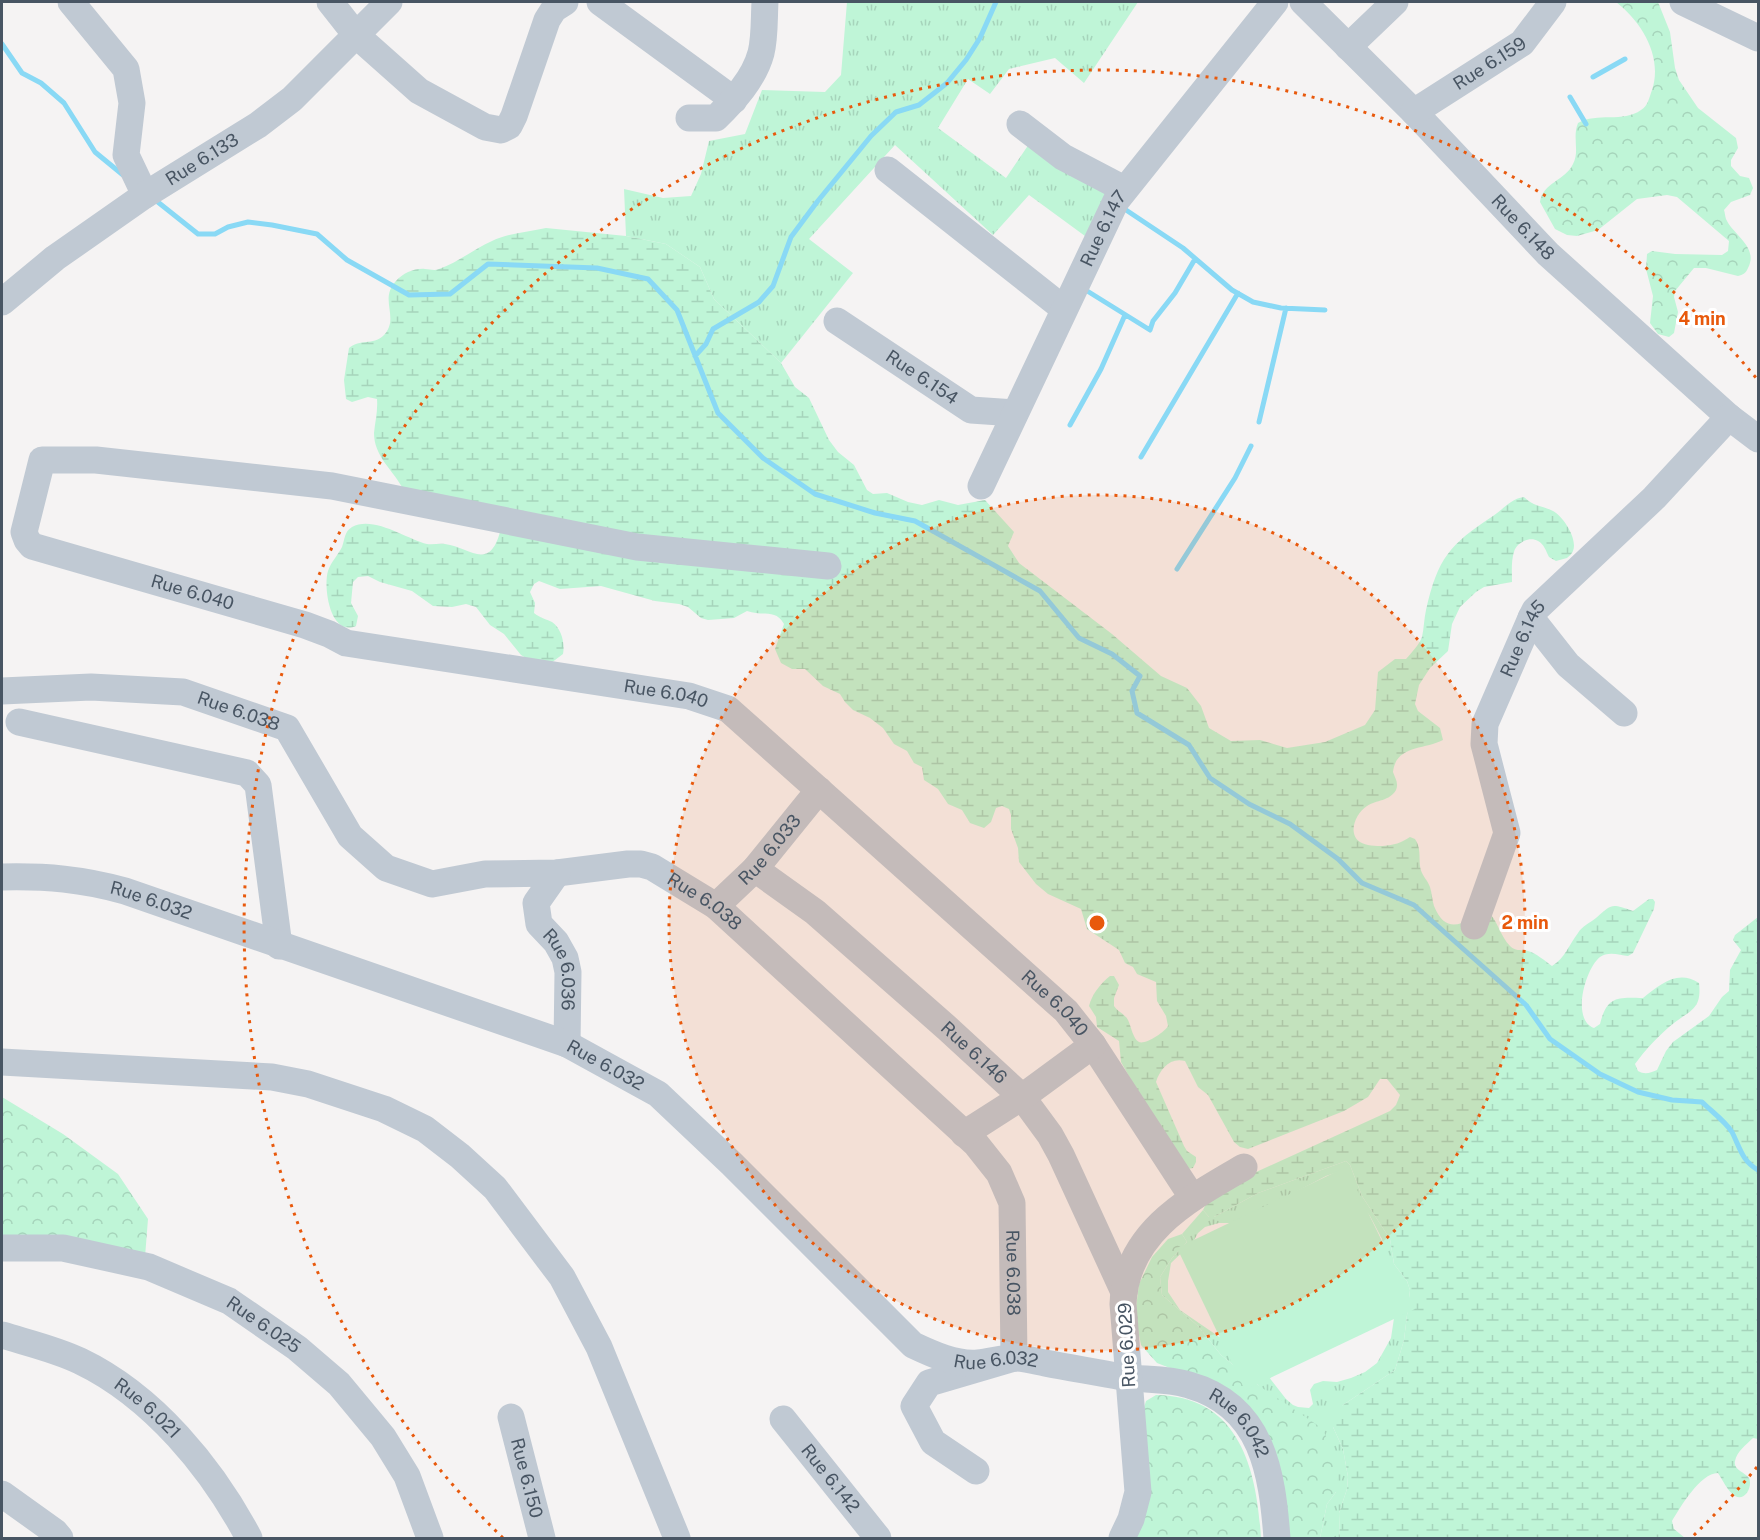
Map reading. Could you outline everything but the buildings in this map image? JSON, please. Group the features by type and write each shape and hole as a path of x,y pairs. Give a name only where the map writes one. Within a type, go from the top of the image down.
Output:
{"street":[{"path":"71,2 126,69 132,103 126,155 145,195"},
{"path":"330,2 356,35 419,91 485,127 501,130 509,126 514,116 547,20 554,9 566,2"},
{"name":"Rue 6.133","path":"2,302 55,258 145,195 258,125 292,99 389,2"},
{"path":"600,2 734,100"},
{"path":"689,118 716,118 734,100 754,72 762,52 765,2"},
{"name":"Rue 6.147","path":"981,486 1104,224 1124,189 1275,2"},
{"name":"Rue 6.148","path":"1303,2 1414,112 1548,254 1729,417 1758,439"},
{"path":"1348,47 1395,2"},
{"name":"Rue 6.159","path":"1414,112 1522,43 1553,2"},
{"path":"1683,2 1758,38"},
{"path":"1020,123 1063,157 1124,189"},
{"path":"888,170 1064,309"},
{"name":"Rue 6.154","path":"837,321 971,410 1015,413"},
{"name":"Rue 6.145","path":"1474,926 1508,833 1484,744 1485,723 1535,610 1654,498 1729,417"},
{"name":"Rue 6.040","path":"828,566 637,547 332,486 107,461 42,460 24,532 32,546 305,625 346,643 705,700 728,709 1066,1011 1093,1045 1192,1197"},
{"path":"1531,618 1568,665 1624,713"},
{"name":"Rue 6.038","path":"2,691 91,687 183,692 287,728 350,836 386,868 432,884 485,874 556,873 641,864 652,867 716,906 976,1144 999,1173 1012,1203 1014,1358"},
{"path":"19,722 247,773 258,785 279,946"},
{"name":"Rue 6.033","path":"716,906 755,869 819,790"},
{"name":"Rue 6.146","path":"755,869 815,912 1022,1097 1050,1135 1061,1155 1124,1292"},
{"name":"Rue 6.036","path":"556,873 538,896 536,903 539,924 556,942 565,958 568,972 567,1044"},
{"name":"Rue 6.032","path":"2,876 68,878 125,891 567,1044 658,1094 732,1164 913,1345 942,1357 975,1363 1014,1358 1128,1378"},
{"path":"964,1134 1022,1097 1093,1045"},
{"path":"2,1062 272,1077 308,1084 358,1099 384,1109 425,1130 460,1156 495,1188 562,1277 599,1347 677,1539"},
{"name":"Rue 6.029","path":"1122,1539 1131,1519 1138,1492 1128,1378 1124,1292 1126,1281 1140,1249 1172,1212 1192,1197 1244,1167"},
{"name":"Rue 6.025","path":"2,1248 63,1248 148,1267 229,1300 297,1348 339,1384 383,1437 406,1476 430,1539"},
{"name":"Rue 6.021","path":"2,1335 49,1348 82,1362 124,1389 164,1421 208,1473 232,1506 249,1539"},
{"path":"976,1471 933,1442 914,1406 929,1383 1014,1358"},
{"name":"Rue 6.042","path":"1128,1378 1188,1384 1209,1393 1246,1420 1259,1443 1274,1498 1277,1539"},
{"name":"Rue 6.150","path":"511,1417 542,1539"},
{"name":"Rue 6.142","path":"783,1419 878,1539"},
{"path":"2,1494 55,1532 60,1539"}],"green space":[{"path":"847,2 1138,2 1084,83 1055,58 1009,69 990,94 968,79 938,128 1006,178 1029,144 1107,191 1085,236 1029,195 993,235 895,145 809,239 853,273 781,363 714,299 700,267 666,244 626,236 624,189 663,198 691,196 701,174 709,141 745,134 762,90 825,92 841,75"},
{"path":"1616,2 1658,2 1670,32 1679,80 1698,108 1736,138 1738,148 1731,160 1731,166 1740,176 1749,178 1753,188 1750,195 1731,202 1724,210 1729,225 1748,247 1750,261 1747,270 1738,276 1706,268 1694,268 1675,291 1674,297 1678,312 1674,333 1669,337 1658,334 1650,323 1653,296 1646,269 1647,254 1652,251 1722,255 1728,251 1729,241 1677,197 1667,195 1637,199 1598,230 1577,236 1567,235 1555,229 1540,202 1545,190 1565,174 1573,164 1578,123 1593,118 1634,114 1647,104 1649,99 1655,78 1655,65 1648,41 1634,20"},
{"path":"546,228 626,236 666,244 700,267 714,299 781,363 795,387 809,398 829,440 838,452 854,465 867,490 873,494 887,493 922,505 939,500 958,505 985,500 1014,532 1008,546 1019,563 1112,634 1161,676 1187,688 1201,706 1209,728 1231,741 1260,740 1287,748 1325,742 1365,725 1375,710 1378,672 1395,659 1406,659 1422,637 1426,610 1435,577 1447,554 1478,526 1519,498 1524,497 1534,504 1553,511 1561,518 1572,534 1574,546 1567,558 1556,561 1549,557 1538,541 1531,539 1523,541 1514,552 1512,582 1484,587 1460,607 1452,624 1448,651 1430,668 1419,685 1415,704 1418,711 1440,728 1443,740 1412,750 1399,757 1393,772 1397,783 1396,790 1390,796 1371,804 1359,813 1354,834 1360,842 1374,846 1394,844 1410,837 1415,839 1419,849 1420,866 1430,887 1434,906 1439,916 1450,924 1457,924 1487,911 1512,948 1534,953 1552,966 1564,955 1582,928 1609,907 1616,906 1633,911 1649,899 1653,899 1654,909 1633,953 1628,956 1603,955 1594,963 1585,983 1582,1005 1587,1023 1594,1028 1600,1024 1606,1008 1614,1000 1643,998 1662,984 1676,978 1691,979 1699,983 1699,998 1694,1008 1664,1032 1635,1064 1638,1071 1643,1073 1657,1070 1673,1042 1709,1016 1729,991 1730,970 1741,950 1733,940 1735,935 1758,917 1758,1439 1753,1438 1738,1454 1735,1461 1737,1469 1750,1481 1745,1495 1739,1497 1732,1494 1718,1473 1704,1479 1691,1492 1672,1521 1674,1529 1685,1538 1340,1538 1339,1513 1347,1489 1348,1477 1343,1449 1333,1427 1335,1413 1343,1405 1395,1370 1404,1340 1410,1290 1407,1281 1394,1264 1390,1239 1362,1196 1350,1165 1346,1161 1258,1193 1214,1217 1209,1217 1203,1210 1207,1202 1243,1178 1390,1111 1396,1105 1400,1095 1387,1079 1380,1079 1368,1097 1344,1111 1248,1149 1234,1142 1208,1095 1198,1087 1185,1061 1170,1062 1160,1073 1156,1082 1184,1146 1196,1157 1193,1168 1188,1169 1173,1155 1121,1062 1119,1041 1097,1027 1096,1017 1089,1006 1100,985 1110,976 1114,976 1119,985 1114,998 1114,1006 1127,1018 1137,1040 1146,1042 1168,1026 1166,1016 1157,1001 1156,982 1137,974 1133,967 1125,963 1119,950 1087,929 1081,909 1048,894 1036,884 1019,862 1009,809 1002,806 996,808 991,822 984,828 970,823 962,810 948,804 938,789 924,780 922,767 914,763 907,751 894,744 883,728 870,718 853,710 840,694 823,686 805,669 792,669 781,663 775,649 784,624 773,614 747,611 734,618 708,620 679,604 655,601 601,586 560,589 539,581 534,584 530,592 535,603 534,613 555,625 564,646 563,654 551,663 531,661 521,655 504,634 490,625 476,607 466,604 452,607 433,606 412,591 380,582 368,576 358,577 353,582 351,603 358,616 356,626 347,627 334,618 328,598 328,571 342,547 346,533 352,527 360,524 380,526 427,544 445,544 477,554 490,551 500,532 402,487 377,449 374,433 377,399 368,397 352,402 346,399 344,380 349,348 383,336 390,322 391,288 406,273 417,269 439,269 498,238"},
{"path":"2,1097 63,1134 118,1174 148,1219 145,1257 2,1236"},
{"path":"1346,1161 1350,1165 1362,1196 1390,1239 1394,1264 1407,1281 1410,1290 1404,1340 1395,1370 1343,1405 1333,1427 1343,1449 1348,1477 1347,1489 1339,1513 1340,1538 1320,1538 1327,1504 1336,1492 1258,1385 1221,1355 1198,1326 1162,1295 1160,1277 1172,1258 1187,1242 1182,1234 1203,1210 1209,1217 1214,1217 1258,1193","holes":["1338,1172 1370,1216 1382,1239 1394,1318 1391,1338 1377,1363 1365,1372 1337,1382 1323,1381 1314,1384 1310,1390 1313,1404 1309,1408 1293,1405 1265,1372 1247,1356 1180,1310 1168,1292 1171,1263 1205,1227 1219,1223 1237,1223 1326,1176"]},
{"path":"1346,1167 1415,1309 1245,1390 1177,1248"},
{"path":"1182,1234 1187,1242 1172,1258 1160,1277 1162,1295 1198,1326 1221,1355 1258,1385 1323,1429 1338,1468 1336,1492 1327,1504 1320,1538 1284,1538 1224,1389 1157,1363 1141,1345 1135,1315 1139,1284 1152,1257 1168,1239"},
{"path":"1156,1395 1184,1399 1207,1408 1225,1423 1238,1441 1248,1463 1255,1487 1261,1538 1134,1538 1142,1414 1146,1401"}],"waterway":[{"path":"695,356 706,344 713,329 759,302 773,286 791,237 871,136 896,112 919,105 947,83 980,38 996,2"},
{"path":"2,44 22,73 41,83 64,103 95,152 123,175"},
{"path":"1593,77 1625,59"},
{"path":"1570,97 1586,124"},
{"path":"154,199 198,234 215,234 228,227 248,222 317,234 347,260 409,295 450,294 488,264 597,268 648,279 677,310 718,413 763,458 815,494 875,513 915,521 1040,591 1079,638 1112,654 1140,676 1132,691 1137,713 1189,745 1210,778 1249,804 1290,824 1338,859 1362,883 1414,905 1526,1005 1550,1039 1600,1074 1638,1092 1672,1100 1702,1102 1729,1128 1745,1158 1758,1170"},
{"path":"1126,210 1183,248 1232,290 1253,302 1281,308 1325,310"},
{"path":"1084,289 1150,330 1153,321 1175,293 1195,259"},
{"path":"1141,457 1238,293"},
{"path":"1259,422 1286,308"},
{"path":"1070,425 1101,369 1125,315"},
{"path":"1177,569 1235,478 1251,446"}]}
